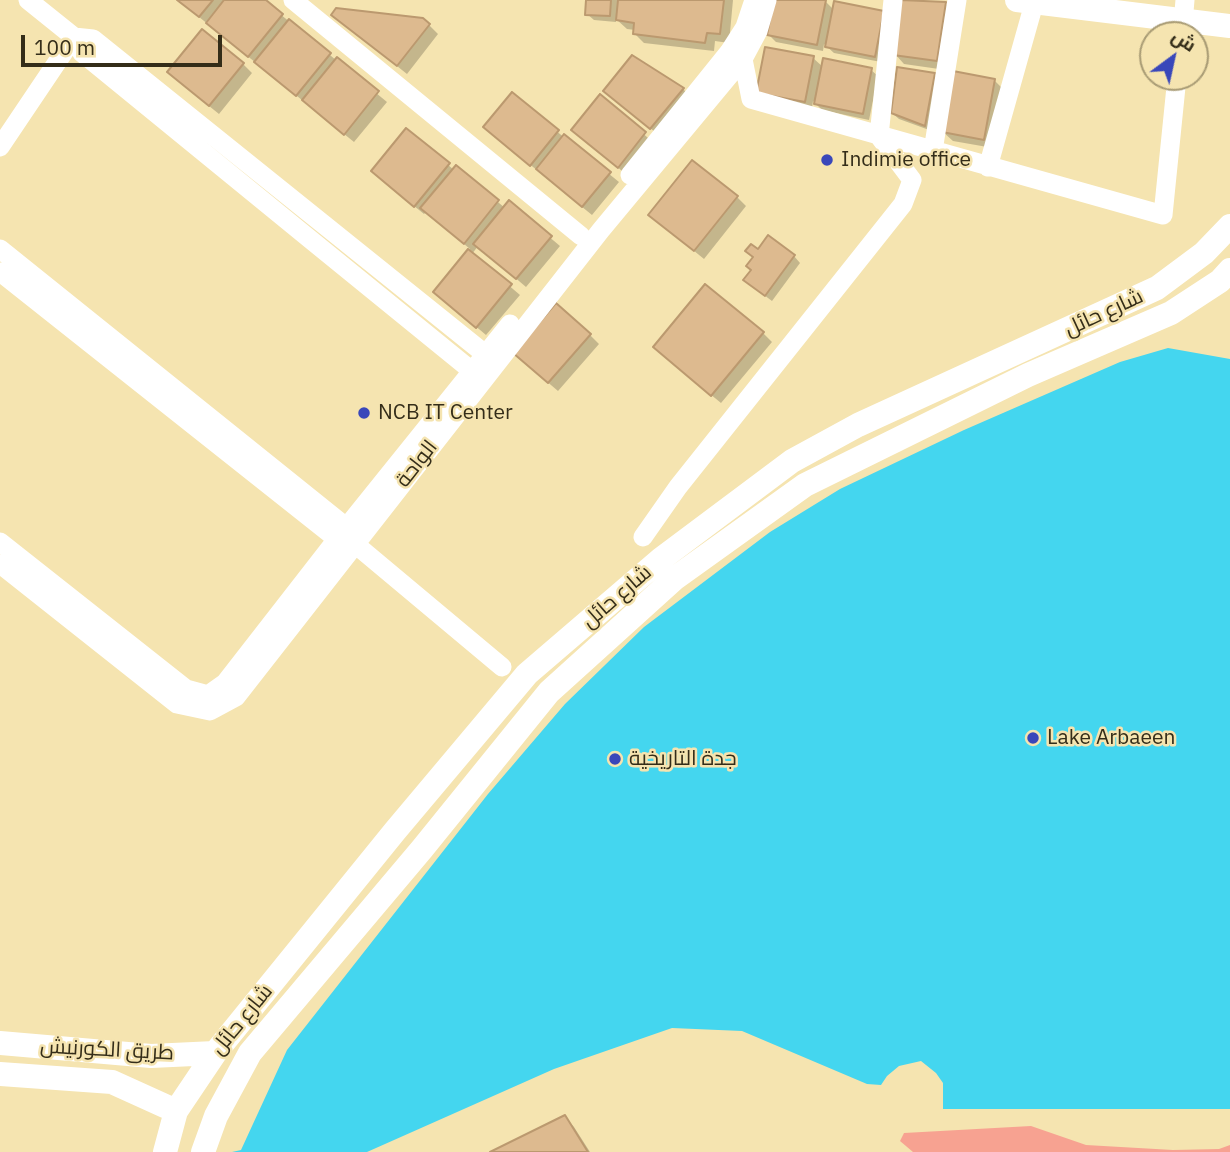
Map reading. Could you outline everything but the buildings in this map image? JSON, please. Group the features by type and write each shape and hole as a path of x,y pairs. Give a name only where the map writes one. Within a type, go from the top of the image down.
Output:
{"main road":[{"path":"1029,1 1183,18 1230,26"},
{"name":"شارع حائل","path":"165,1152 176,1111 215,1053 394,831 527,674 661,559 792,461 858,425 1157,288 1204,253 1230,226"},
{"name":"شارع حائل","path":"203,1151 216,1116 250,1053 422,849 549,692 674,579 805,485 1028,375 1171,313 1220,281 1230,270"},
{"name":"طريق الكورنيش","path":"0,1043 151,1056 215,1053"},
{"name":"طريق الكورنيش","path":"0,1074 112,1082 176,1111"}],"street":[{"path":"28,0 74,37 82,53 479,373"},
{"path":"293,0 581,236"},
{"name":"الواحة","path":"479,373 485,354 729,52 745,27 754,0"},
{"name":"الواحة","path":"0,542 186,690 208,695 225,683 479,373 743,59 758,31 767,0"},
{"path":"643,537 687,476 903,204 912,180 879,136 893,0"},
{"path":"933,151 957,0"},
{"path":"988,167 1029,1"},
{"path":"0,146 74,37"},
{"path":"74,37 93,38 485,354"},
{"path":"743,59 751,99 1163,215 1176,91"},
{"path":"0,249 502,667"},
{"path":"0,272 346,537"},
{"name":"الواحة","path":"0,564 177,704 210,711 236,697 346,537"}],"shaded area":[{"path":"1031,1126 1086,1145 1173,1150 1219,1149 1230,1145 1230,1152 913,1152 900,1141 904,1133"}],"water":[{"path":"1168,348 1230,359 1230,1109 943,1109 943,1083 936,1073 921,1061 899,1066 881,1085 867,1084 742,1031 672,1028 554,1069 367,1152 232,1152 241,1150 287,1050 488,794 565,704 644,627 770,532 840,489 964,430 1120,362"}],"place":[{"name":"Indimie office","path":"827,160"},
{"name":"NCB IT Center","path":"364,413"},
{"name":"Lake Arbaeen","path":"1033,738"},
{"name":"جدة التاريخية","path":"615,759"}]}
